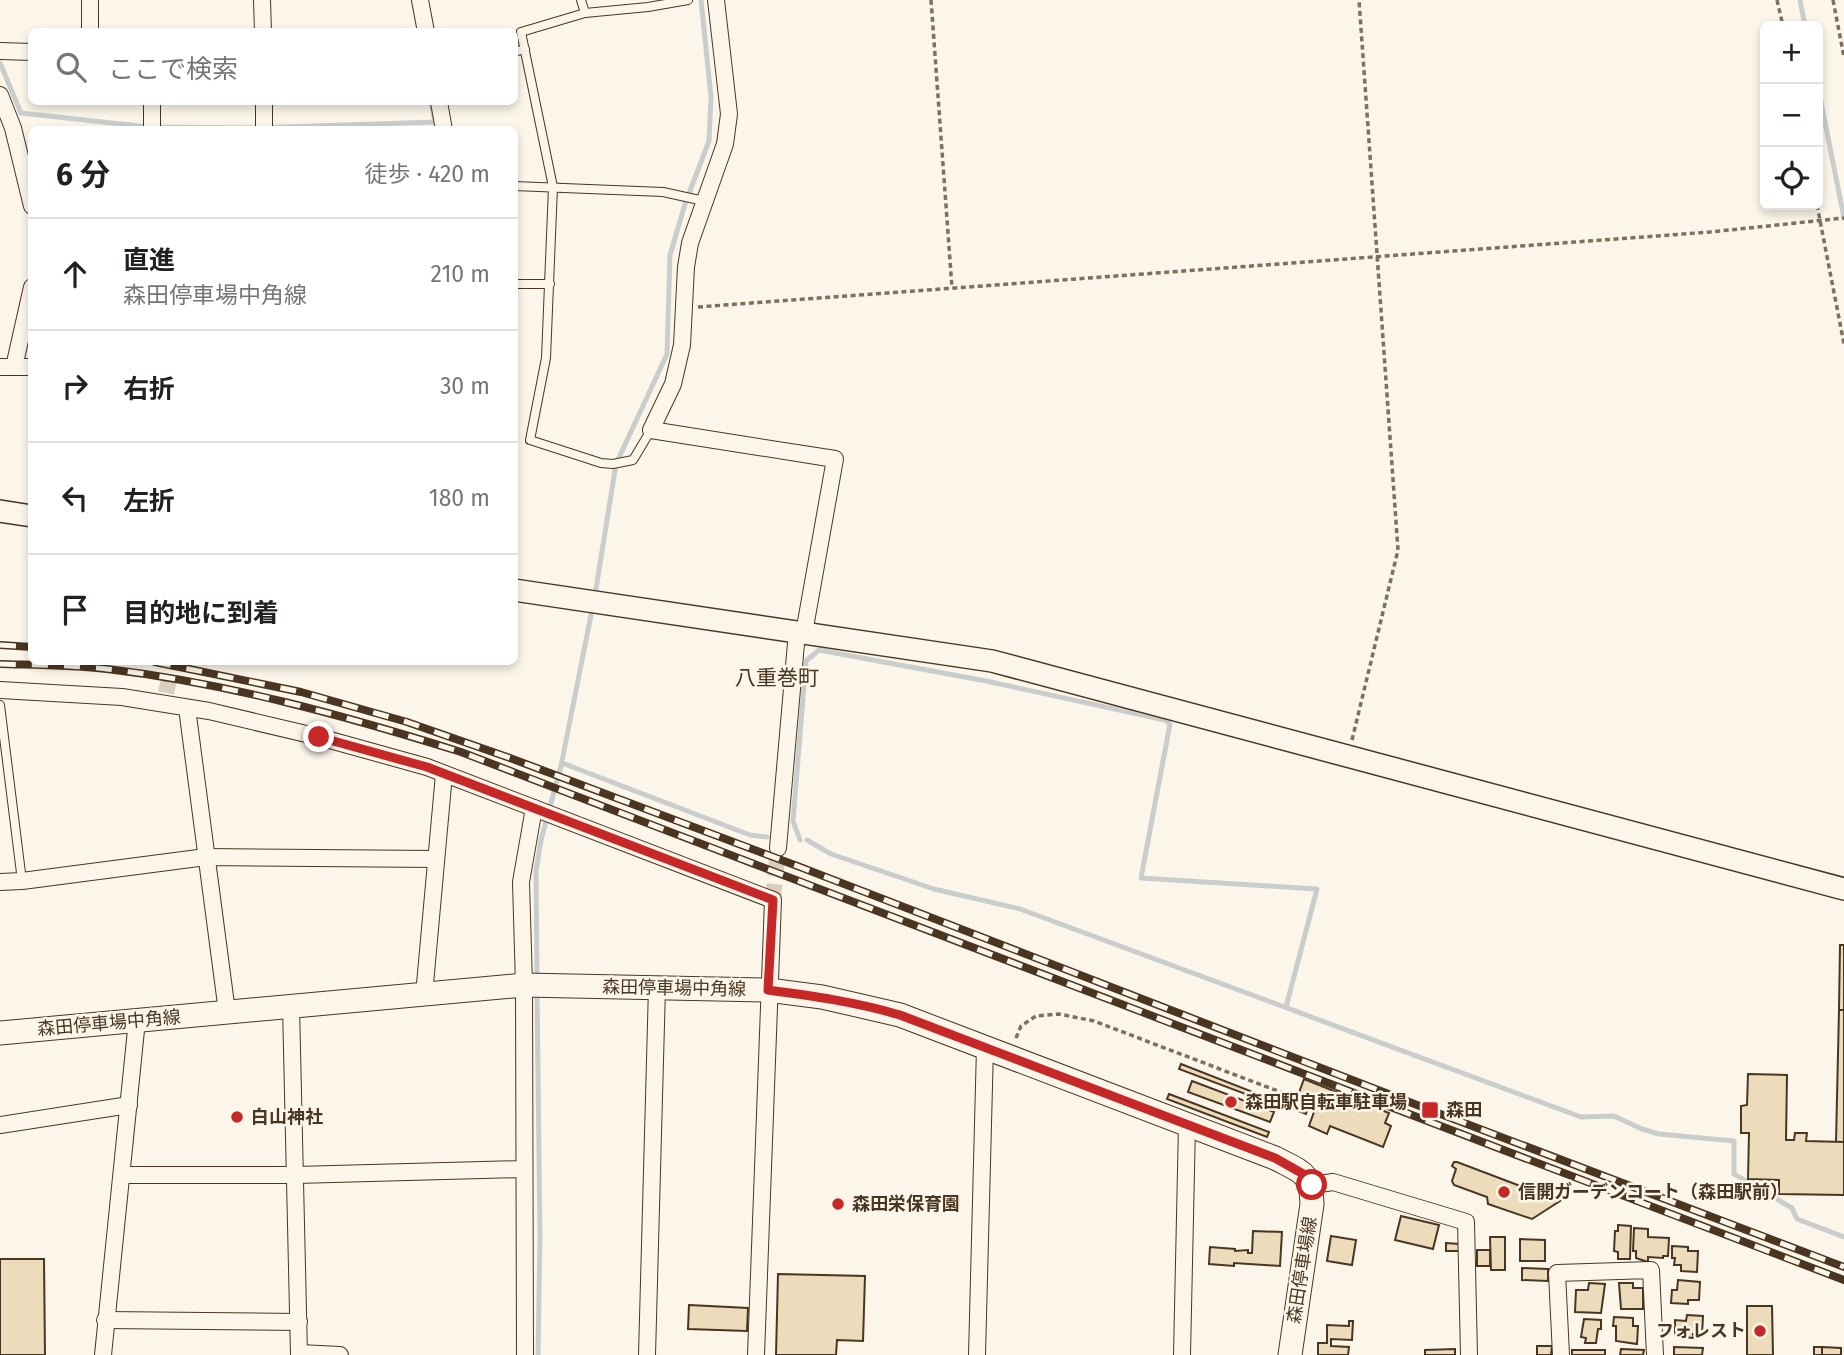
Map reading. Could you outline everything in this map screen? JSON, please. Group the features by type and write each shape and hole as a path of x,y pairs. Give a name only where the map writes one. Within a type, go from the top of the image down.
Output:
{"main road":[{"name":"森田停車場中角線","path":"0,1033 534,986 768,990 822,996 870,1006 1275,1158 1305,1175 1312,1185"},
{"name":"森田停車場線","path":"1290,1355 1312,1204 1312,1185"}],"street":[{"path":"90,0 90,28"},
{"path":"262,0 263,28"},
{"path":"420,0 425,28"},
{"path":"716,0 729,114 725,144 700,200 686,267 682,345 673,384 651,430 835,459 800,633 778,848"},
{"path":"0,51 28,52"},
{"path":"0,95 13,128 28,190"},
{"path":"152,105 152,126"},
{"path":"264,105 264,126"},
{"path":"440,105 443,126"},
{"path":"28,300 7,367 28,367"},
{"path":"0,511 28,515"},
{"path":"518,591 992,661 1844,889"},
{"path":"0,690 122,698 166,698 187,708 319,737 444,774 773,900 755,1355"},
{"path":"187,708 227,1012"},
{"path":"424,995 444,774"},
{"path":"524,1355 524,1169 534,986 522,882 534,808"},
{"path":"0,882 206,857 436,859"},
{"path":"647,1355 657,987"},
{"path":"291,1006 299,1354 340,1355"},
{"path":"103,1355 137,1020"},
{"path":"977,1355 985,1048"},
{"path":"0,1125 129,1105"},
{"path":"1182,1355 1187,1125"},
{"path":"122,1175 296,1175 524,1169"},
{"path":"1312,1185 1333,1182 1466,1222 1469,1355"},
{"path":"1561,1355 1557,1273 1651,1270 1655,1355"},
{"path":"105,1320 299,1322"}],"lane":[{"path":"581,0 585,13"},
{"path":"651,430 633,460 626,463 601,463 530,440 545,358 553,187 521,32 585,13 688,0"},
{"path":"518,51 525,49"},
{"path":"518,186 663,192 700,200"},
{"path":"518,284 550,284"},
{"path":"0,705 22,881"}],"path":[{"path":"931,0 952,288"},
{"path":"1348,757 1398,550 1359,0"},
{"path":"1777,0 1782,21"},
{"path":"1833,0 1844,57"},
{"path":"1818,210 1844,344"},
{"path":"684,308 1710,232 1844,218"},
{"path":"1010,1057 1021,1026 1036,1016 1059,1014 1094,1021 1288,1095"}],"building":[{"path":"1840,945 1844,945 1844,1010 1839,1010"},
{"path":"1839,1010 1844,1010 1844,1142 1836,1142"},
{"name":"森田駅自転車駐車場","path":"1181,1064 1281,1103 1280,1107 1179,1069"},
{"path":"1748,1074 1787,1075 1786,1140 1794,1140 1795,1133 1807,1133 1806,1141 1844,1142 1844,1195 1779,1194 1779,1180 1748,1179 1749,1133 1741,1133 1741,1106 1747,1105"},
{"path":"1304,1079 1389,1113 1385,1123 1391,1126 1383,1147 1330,1126 1327,1134 1309,1126 1315,1109 1308,1107 1306,1114 1293,1109"},
{"name":"森田駅自転車駐車場","path":"1192,1081 1274,1112 1270,1122 1188,1092"},
{"name":"森田駅自転車駐車場","path":"1169,1094 1269,1132 1267,1137 1167,1099"},
{"name":"信開ガーデンコート（森田駅前）","path":"1454,1162 1560,1201 1532,1219 1488,1204 1487,1197 1454,1185"},
{"path":"1401,1216 1439,1225 1433,1249 1395,1240"},
{"path":"1618,1225 1631,1226 1630,1259 1618,1259 1618,1252 1614,1251"},
{"path":"1634,1228 1648,1229 1648,1237 1669,1238 1668,1256 1648,1257 1648,1262 1636,1258 1636,1251 1633,1251"},
{"path":"1253,1231 1282,1232 1280,1266 1209,1264 1210,1247 1248,1250 1248,1253 1252,1253"},
{"path":"1331,1236 1356,1240 1352,1265 1327,1261"},
{"path":"1490,1237 1505,1237 1505,1270 1491,1270"},
{"path":"1520,1239 1545,1240 1545,1261 1520,1261"},
{"path":"1446,1243 1459,1244 1459,1251 1446,1251"},
{"path":"1672,1246 1698,1251 1697,1272 1681,1271 1681,1265 1674,1265"},
{"path":"1477,1250 1490,1250 1490,1266 1477,1266"},
{"path":"0,1259 44,1259 45,1355 0,1355"},
{"path":"1522,1268 1548,1269 1548,1281 1522,1280"},
{"path":"778,1274 865,1276 863,1341 837,1340 836,1355 776,1355"},
{"path":"1678,1280 1700,1282 1699,1300 1688,1300 1688,1304 1671,1303 1672,1290 1677,1290"},
{"path":"1589,1283 1605,1284 1601,1313 1575,1312 1576,1290 1588,1290"},
{"path":"1619,1283 1633,1283 1633,1288 1643,1288 1643,1309 1621,1309"},
{"path":"689,1305 748,1308 747,1331 688,1329"},
{"name":"フォレスト","path":"1747,1306 1772,1306 1773,1355 1747,1355"},
{"path":"1687,1315 1703,1316 1702,1335 1693,1334 1693,1338 1675,1334 1675,1320 1686,1321"},
{"path":"1614,1317 1633,1318 1633,1326 1638,1326 1637,1344 1616,1341"},
{"path":"1584,1319 1601,1320 1596,1343 1585,1343 1586,1338 1581,1337"},
{"path":"1349,1321 1353,1321 1352,1340 1331,1339 1331,1346 1349,1347 1348,1355 1318,1355 1318,1343 1327,1343 1327,1325 1349,1326"},
{"path":"1537,1346 1552,1346 1551,1355 1537,1355"},
{"path":"1674,1347 1703,1348 1702,1355 1674,1355"},
{"path":"1814,1347 1822,1347 1822,1355 1814,1355"},
{"path":"1822,1347 1841,1348 1841,1355 1822,1355"},
{"path":"1455,1349 1455,1355 1425,1355 1425,1350"},
{"path":"1621,1349 1644,1350 1643,1355 1620,1355"},
{"path":"1572,1350 1605,1350 1605,1355 1572,1355"}],"waterway":[{"path":"595,595 616,464 667,354 670,255 685,204 709,141 711,97 701,0"},
{"path":"1800,0 1804,21"},
{"path":"0,63 21,113 139,126"},
{"path":"313,126 435,122 432,105"},
{"path":"1823,112 1844,218"},
{"path":"537,981 536,871 541,840 561,766 593,605"},
{"path":"800,840 793,821 806,661 819,650 986,681 1165,720 1170,724 1141,878 1317,889 1286,1007"},
{"path":"562,763 750,835 767,837"},
{"path":"807,840 831,854 934,889 1020,909 1581,1117 1614,1116 1659,1134 1734,1141 1734,1174 1792,1208 1797,1219 1844,1237"},
{"path":"537,991 540,1237 538,1355"}],"tunnel":[{"path":"166,693 172,665"},
{"path":"773,900 778,848"}],"railway":[{"path":"0,645 28,647"},
{"path":"0,664 28,665"},
{"path":"54,665 152,675 241,692 286,702 461,752 1844,1280"},
{"path":"170,665 301,692 407,722 510,758 1844,1267"}],"place":[{"name":"森田駅自転車駐車場","path":"1231,1102"},
{"name":"森田","path":"1430,1110"},
{"name":"白山神社","path":"237,1117"},
{"name":"信開ガーデンコート（森田駅前）","path":"1504,1192"},
{"name":"森田栄保育園","path":"838,1204"},
{"name":"フォレスト","path":"1760,1331"}],"district":[{"name":"八重巻町","path":"777,678"}],"route":[{"path":"319,737 427,767 773,900 768,990 822,996 900,1015 1275,1158 1305,1175 1312,1185"}]}
